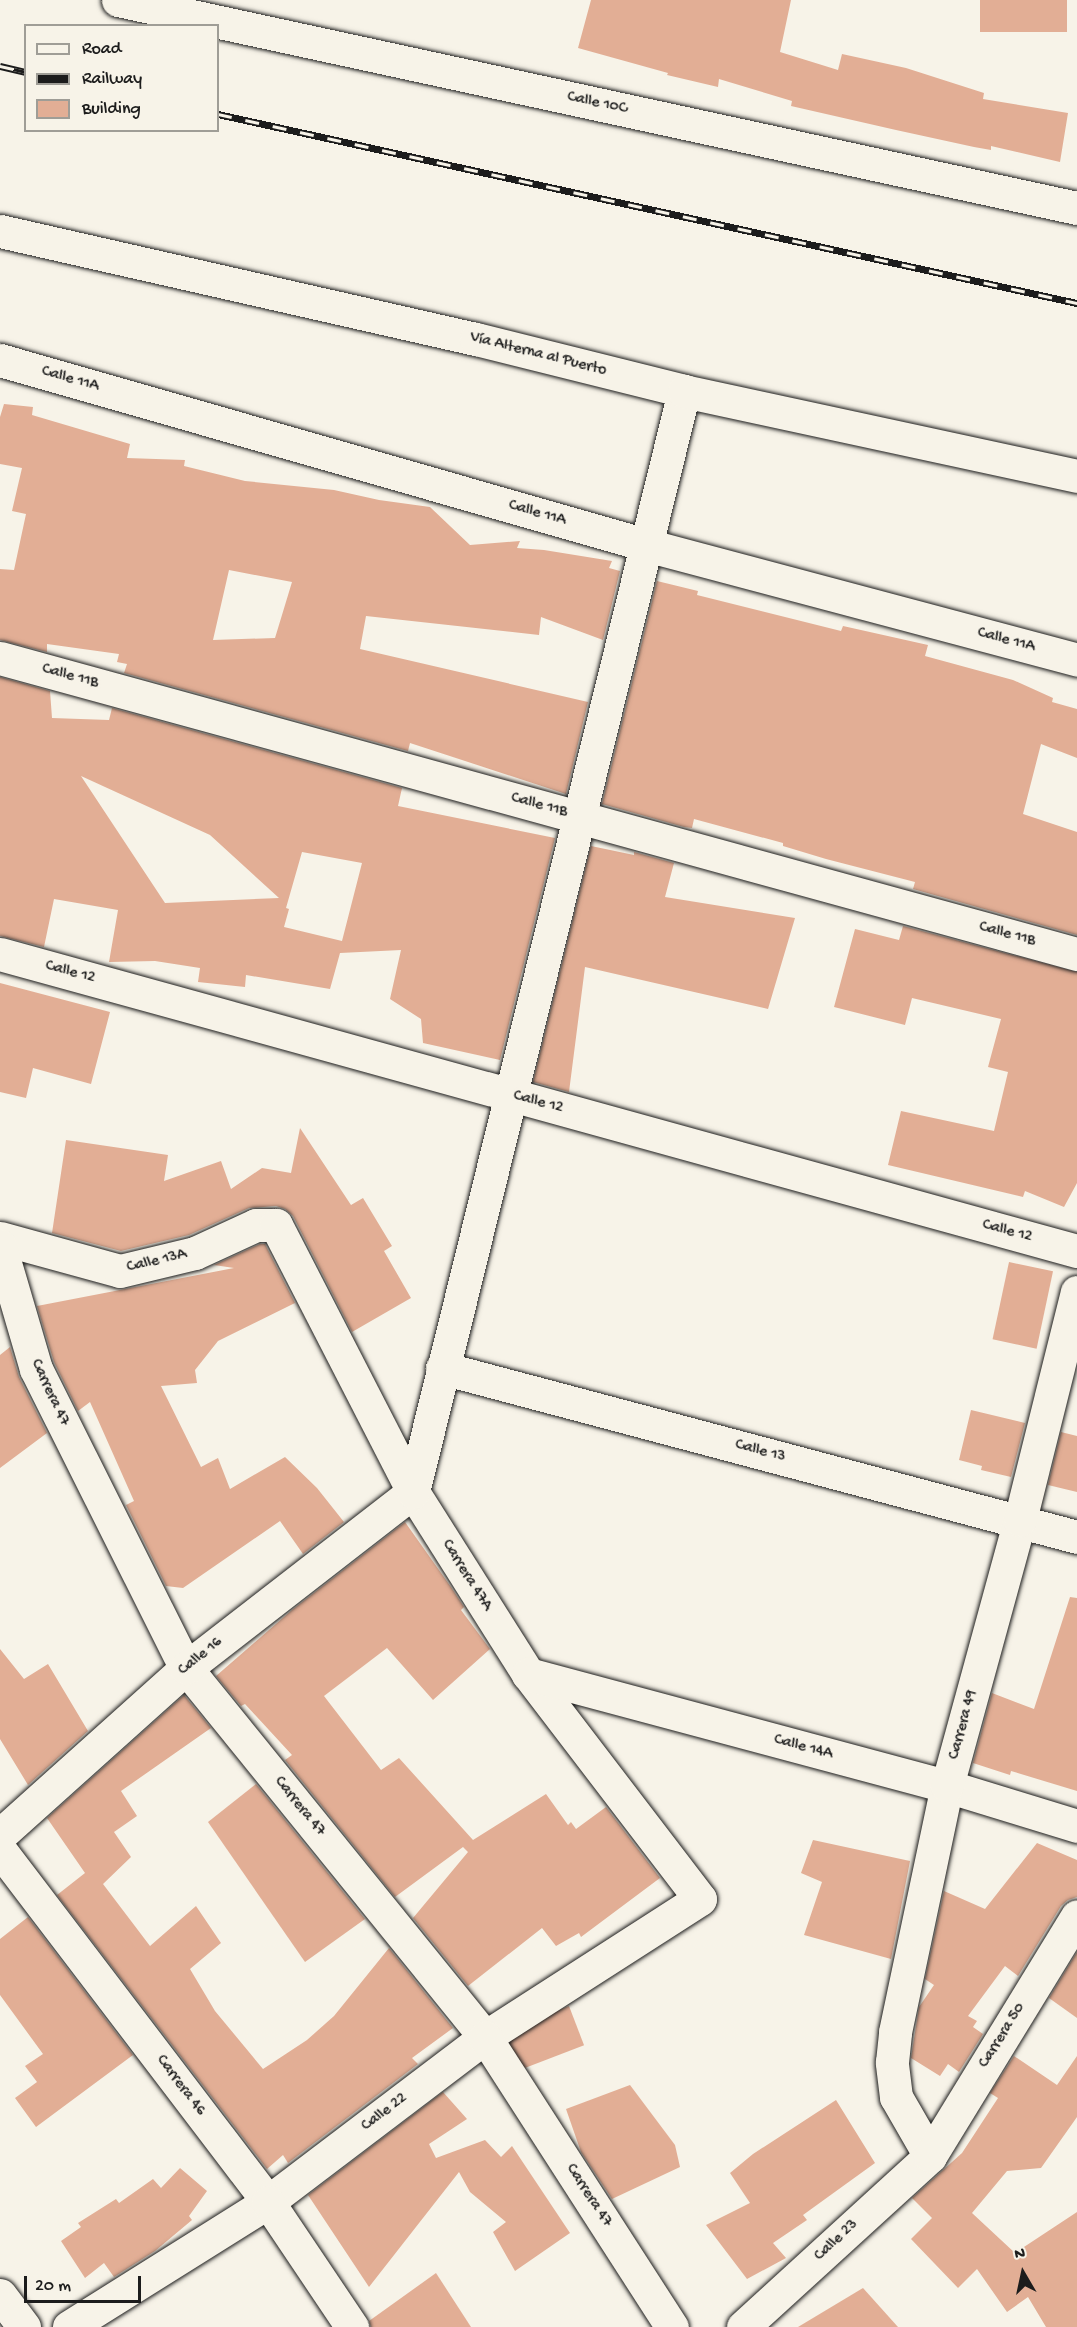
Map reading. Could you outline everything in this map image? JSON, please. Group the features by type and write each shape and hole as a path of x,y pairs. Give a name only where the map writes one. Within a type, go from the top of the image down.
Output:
{"street":[{"name":"Calle 10C","path":"118,0 1077,208"},
{"name":"Vía Alterna al Puerto","path":"0,231 476,339 684,391 1077,476"},
{"name":"Calle 11A","path":"0,360 646,545 1077,660"},
{"path":"413,1492 684,391"},
{"name":"Calle 11B","path":"0,658 1077,954"},
{"name":"Calle 12","path":"0,954 1077,1251"},
{"name":"Calle 13A","path":"0,1238 120,1271 195,1253 256,1225 276,1225"},
{"name":"Carrera 47A","path":"276,1225 413,1492 528,1674 700,1899"},
{"name":"Carrera 47","path":"0,1246 36,1369 186,1668 485,2037 672,2327"},
{"name":"Carrera 49","path":"930,2156 896,2097 892,2062 895,2032 947,1786 1020,1520 1077,1292"},
{"name":"Calle 13","path":"442,1368 1077,1537"},
{"name":"Calle 16","path":"0,1835 186,1668 413,1492"},
{"name":"Calle 14A","path":"528,1674 947,1786 1077,1826"},
{"name":"Carrera 46","path":"0,1850 268,2202 352,2327"},
{"name":"Calle 22","path":"69,2327 268,2202 485,2037 700,1899"},
{"name":"Carrera 50","path":"930,2156 1077,1916"},
{"name":"Calle 23","path":"743,2327 930,2156"},
{"path":"0,2295 24,2327"}],"building":[{"path":"591,0 791,0 780,52 838,70 842,54 906,68 984,93 983,99 1068,113 1060,162 991,146 991,150 974,147 791,106 792,101 719,79 718,87 667,75 668,73 578,48"},
{"path":"980,0 1067,0 1067,32 980,32"},
{"path":"4,404 33,407 32,415 130,444 127,458 185,460 184,466 245,481 334,490 379,500 430,507 470,545 520,541 517,548 612,561 609,568 620,571 603,640 541,617 539,635 366,616 360,649 588,702 566,794 410,743 408,751 124,673 127,664 117,662 119,654 47,644 47,652 0,640 0,569 14,570 26,514 12,511 22,468 0,464 0,417","holes":["229,570 292,582 275,638 213,640"]},
{"path":"657,581 698,591 697,595 841,631 843,626 928,645 925,656 1013,680 1053,698 1052,702 1077,709 1077,758 1041,744 1023,814 1077,832 1077,935 913,889 915,882 826,859 783,846 783,843 694,819 692,828 684,827 602,804"},
{"path":"0,677 50,691 52,718 109,720 112,708 402,788 398,806 555,838 500,1060 423,1043 421,1019 390,999 401,950 340,953 330,989 246,975 245,987 198,982 200,968 155,961 109,962 118,910 54,899 44,947 0,936","holes":["81,776 210,835 279,898 165,903","302,852 362,863 342,941 284,927 289,909 286,908"]},
{"path":"591,846 634,855 634,852 674,863 665,897 795,918 768,1009 585,967 569,1092 533,1082"},
{"path":"903,926 1077,972 1077,1183 1064,1207 1025,1191 1023,1197 888,1165 901,1111 994,1131 1008,1072 988,1067 1001,1019 912,998 905,1025 834,1007 855,929 899,940"},
{"path":"0,983 110,1012 91,1084 33,1068 26,1098 0,1092"},
{"path":"300,1128 351,1205 363,1198 392,1246 384,1251 411,1298 352,1332 293,1216 285,1209 276,1206 249,1208 189,1235 121,1251 52,1233 66,1140 168,1155 164,1181 221,1161 231,1189 262,1168 291,1173"},
{"path":"260,1244 265,1244 295,1303 218,1341 195,1370 197,1383 161,1386 201,1467 218,1458 230,1489 285,1457 317,1488 344,1522 303,1554 280,1521 183,1588 166,1586 126,1505 134,1501 90,1402 78,1411 54,1362 37,1306 234,1268 214,1265"},
{"path":"1009,1262 1053,1271 1037,1349 993,1339"},
{"path":"10,1347 19,1377 47,1433 0,1468 0,1355"},
{"path":"971,1410 1025,1423 1011,1477 981,1470 982,1466 959,1460"},
{"path":"1061,1432 1077,1436 1077,1492 1048,1485"},
{"path":"405,1522 464,1607 461,1610 490,1649 433,1700 387,1648 324,1696 381,1770 399,1758 473,1840 546,1794 568,1825 571,1822 576,1829 606,1807 660,1878 581,1937 579,1933 556,1946 542,1928 468,1986 413,1918 468,1852 463,1847 395,1897 285,1760 292,1755 245,1704 241,1706 216,1676 292,1610"},
{"path":"1070,1597 1077,1598 1077,1791 1011,1771 1010,1775 973,1763 992,1693 1034,1709"},
{"path":"0,1649 24,1679 48,1664 88,1731 28,1785 0,1739"},
{"path":"184,1695 211,1728 121,1791 137,1816 114,1832 131,1857 103,1884 150,1946 196,1906 221,1943 190,1969 215,2011 263,2069 307,2040 334,2016 389,1948 453,2028 412,2058 418,2064 288,2163 283,2155 267,2169 57,1895 85,1873 47,1818"},
{"path":"256,1784 365,1919 305,1962 208,1822"},
{"path":"813,1840 910,1861 891,1959 804,1935 822,1882 801,1873"},
{"path":"1037,1843 1077,1860 1077,1897 1061,1906 1018,1976 1005,1966 968,2016 977,2021 973,2027 983,2034 959,2072 948,2064 940,2076 911,2058 919,2007 934,1985 925,1979 944,1891 985,1909"},
{"path":"28,1917 133,2055 36,2127 15,2098 37,2082 25,2066 43,2054 0,1995 0,1939"},
{"path":"1077,1952 1077,2018 1049,1998"},
{"path":"569,2006 584,2045 520,2070 505,2031"},
{"path":"1014,2056 1057,2085 1077,2056 1077,2117 1041,2168 1007,2171 972,2213 1015,2253 1077,2212 1077,2327 1046,2327 1028,2297 1007,2312 977,2269 958,2288 911,2239 932,2218 912,2198 962,2153 998,2098 990,2093"},
{"path":"630,2085 675,2145 680,2167 612,2199 581,2152 566,2109"},
{"path":"443,2092 467,2119 429,2144 436,2158 485,2140 501,2157 512,2146 570,2233 515,2271 493,2232 506,2222 470,2192 459,2172 369,2287 308,2195"},
{"path":"836,2100 875,2163 803,2215 807,2220 773,2243 786,2258 747,2279 706,2225 750,2203 730,2173 753,2154"},
{"path":"180,2168 207,2191 189,2216 192,2220 155,2251 114,2277 104,2263 85,2278 61,2241 81,2227 78,2223 116,2199 119,2203 153,2179 161,2188"},
{"path":"436,2273 471,2327 371,2327 369,2321"},
{"path":"863,2288 898,2327 798,2327"}],"railway":[{"path":"0,66 24,72"},
{"path":"219,114 1077,303"}]}
